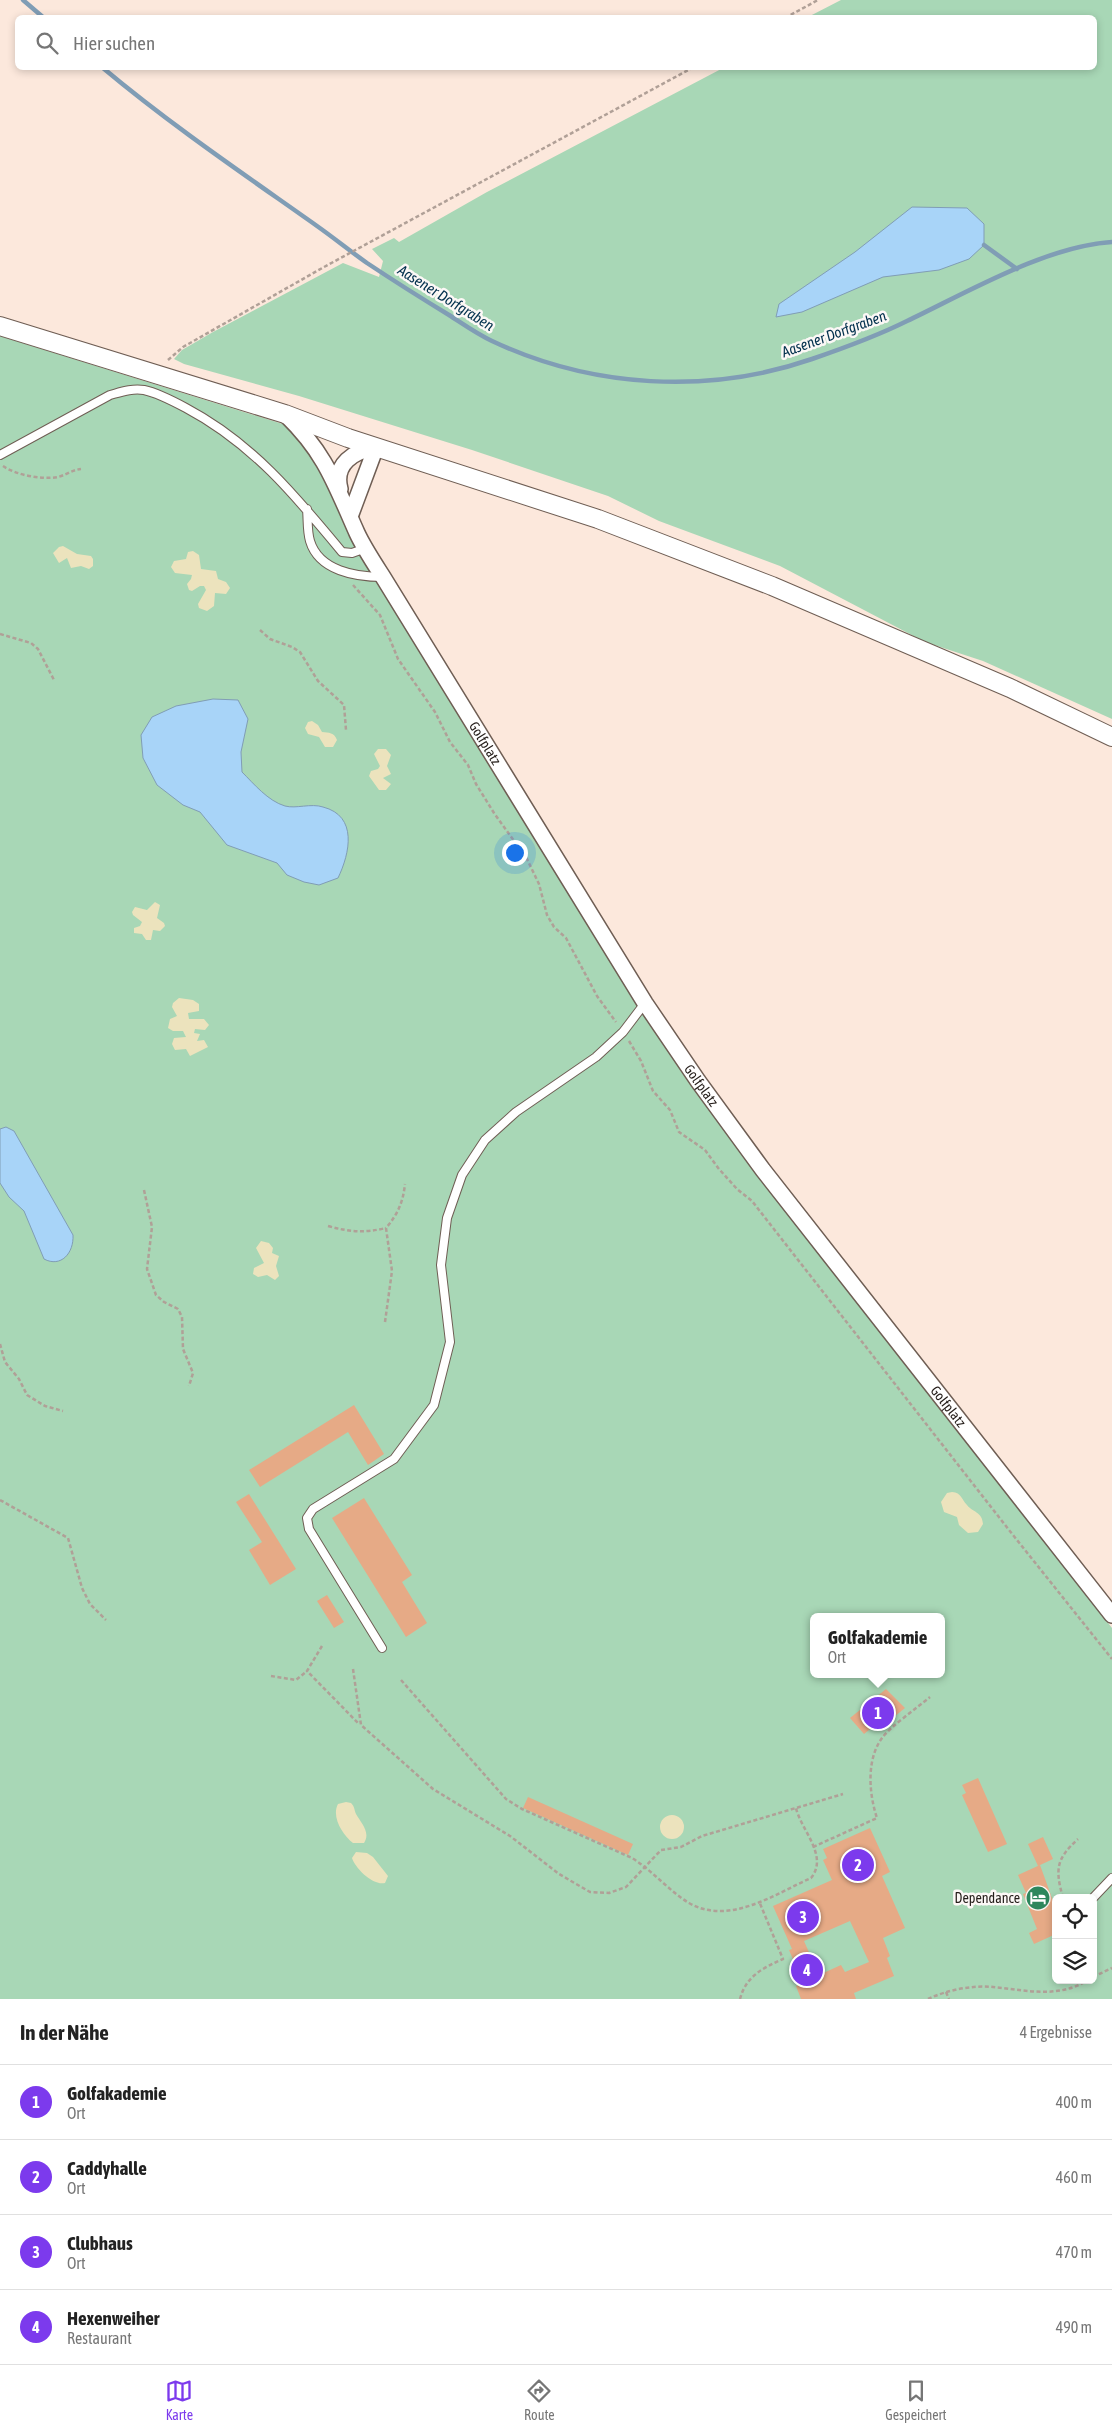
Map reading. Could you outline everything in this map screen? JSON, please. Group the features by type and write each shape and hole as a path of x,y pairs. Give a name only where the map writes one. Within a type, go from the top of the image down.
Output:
{"street":[{"path":"0,326 285,414 376,447 598,519 772,586 1010,688 1112,737"},
{"name":"Golfplatz","path":"285,414 313,443 351,514 358,534 383,577 645,1004 698,1081 762,1170 1112,1615"},
{"path":"341,494 339,478 345,462 358,451 376,447"},
{"path":"351,514 376,447"}],"lane":[{"path":"0,455 110,395 129,390 144,390 171,400 215,423 257,457 307,509 342,552 352,553 366,548"},
{"path":"307,509 310,541 320,559 340,571 364,577 383,577"},
{"path":"382,1648 310,1529 307,1518 314,1509 394,1458 434,1405 450,1342 441,1264 447,1218 462,1175 485,1140 516,1112 596,1057 624,1032 645,1004"},
{"path":"1097,1894 1112,1878"}],"path":[{"path":"790,15 818,0"},
{"path":"183,346 324,267 688,70"},
{"path":"0,464 17,472 45,478 59,477 72,470 81,469"},
{"path":"260,630 270,639 300,652 318,681 344,705 346,730"},
{"path":"0,634 31,643 38,649 54,680"},
{"path":"328,1226 349,1232 368,1232 386,1228 397,1215 403,1198 405,1184"},
{"path":"144,1190 152,1227 147,1269 156,1295 178,1310 182,1317 183,1349 192,1374 189,1386"},
{"path":"385,1322 392,1271 386,1228"},
{"path":"0,1344 5,1362 19,1379 27,1395 45,1406 63,1411"},
{"path":"0,1500 68,1538 82,1588 90,1604 106,1620"},
{"path":"271,1676 296,1680 307,1671 322,1646"},
{"path":"352,1670 361,1725"},
{"path":"307,1671 361,1725 433,1789 510,1836 559,1874 590,1892 609,1893 626,1887 661,1850 681,1847 702,1836 843,1794"},
{"path":"401,1680 506,1799 522,1809 632,1858 646,1867 688,1902 704,1910 723,1912 759,1901 812,1878 818,1863 813,1846 796,1808"},
{"path":"813,1846 877,1818 870,1785 876,1752 882,1738 930,1697"},
{"path":"1063,1894 1059,1860 1065,1851 1078,1839"},
{"path":"740,1999 750,1978 760,1970 783,1959 759,1901"},
{"path":"1097,1974 1112,1968"},
{"path":"928,1999 946,1992 993,1987 1053,1993 1075,1988 1082,1984"},
{"path":"946,1992 949,1999"}],"green space":[{"path":"841,0 1112,0 1112,719 983,661 925,642 780,566 659,521 608,496 472,450 299,396 184,364 174,359 182,350 213,332 343,263 379,277 383,261 372,249 394,238 399,242 487,192 719,70 1097,70 1097,15 812,15"},
{"path":"0,336 286,425 298,434 759,1174 1112,1628 1112,1999 0,1999"}],"sand":[{"path":"63,546 77,554 91,556 93,566 89,569 81,566 71,568 67,558 59,563 53,553"},
{"path":"193,551 199,555 201,569 216,571 218,579 226,582 230,588 226,594 215,593 214,606 207,611 199,608 198,604 206,590 204,586 200,586 192,591 189,590 187,584 192,575 175,573 171,567 174,561 186,559 188,552"},
{"path":"312,721 318,725 322,732 331,733 334,736 337,740 333,747 325,747 319,737 308,734 305,728 308,722"},
{"path":"378,749 386,749 391,755 387,766 391,774 383,778 391,784 386,790 379,790 369,776 371,771 378,769 380,766 374,754"},
{"path":"155,902 160,905 157,918 165,926 160,931 153,930 151,940 146,940 142,934 134,933 134,928 140,926 142,922 132,912 135,907 147,910"},
{"path":"179,998 193,1000 199,1004 199,1011 188,1013 189,1019 204,1019 209,1025 205,1030 195,1029 194,1033 200,1034 197,1041 204,1040 208,1047 190,1056 186,1049 175,1050 172,1044 174,1038 186,1037 183,1031 173,1031 168,1028 170,1019 177,1016 172,1007 173,1003"},
{"path":"261,1241 269,1243 273,1248 272,1253 279,1256 276,1266 279,1276 275,1280 267,1275 258,1277 253,1274 254,1268 264,1263 256,1248"},
{"path":"952,1492 960,1495 969,1508 981,1517 983,1524 978,1532 968,1533 959,1525 957,1517 944,1512 941,1502 947,1493"},
{"path":"346,1802 352,1804 366,1831 364,1843 353,1843 339,1825 336,1809 338,1804"},
{"path":"672,1815 681,1818 684,1827 681,1836 672,1839 663,1836 660,1827 663,1818"},
{"path":"356,1852 367,1853 373,1857 388,1876 385,1883 375,1882 361,1871 352,1858"}],"water":[{"path":"912,207 967,208 984,224 984,245 969,259 939,270 883,277 802,312 776,317 779,304 855,252"},
{"path":"213,699 238,700 248,719 241,752 242,772 262,792 285,806 323,807 342,818 348,836 348,847 338,878 319,885 304,882 287,875 277,863 227,845 200,812 183,805 157,785 143,758 141,735 152,717 176,706"},
{"path":"6,1127 14,1131 73,1235 73,1242 69,1253 56,1262 44,1259 24,1211 9,1197 0,1183 0,1129"}],"building":[{"path":"354,1405 384,1454 368,1465 348,1432 260,1487 249,1470"},
{"path":"249,1494 296,1569 270,1585 249,1550 262,1542 236,1502"},
{"path":"364,1498 412,1575 402,1582 427,1623 406,1637 332,1518"},
{"path":"327,1595 344,1622 334,1628 317,1601"},
{"path":"886,1689 905,1708 884,1725 880,1721 864,1734 850,1718"},
{"path":"978,1778 1007,1844 988,1852 962,1795 966,1793 962,1785"},
{"path":"528,1797 633,1844 628,1855 523,1808"},
{"path":"870,1828 890,1872 882,1876 905,1928 883,1938 890,1956 887,1958 894,1976 854,1993 856,1999 801,1999 796,1986 803,1983 789,1950 792,1949 773,1906 832,1880 823,1860 827,1858 823,1849","holes":["850,1921 869,1962 845,1972 841,1965 819,1975 804,1941"]},
{"path":"1043,1837 1053,1859 1038,1866 1028,1844"},
{"name":"Dependance","path":"1040,1865 1052,1898 1052,1936 1034,1944 1029,1933 1037,1929 1023,1894 1026,1893 1018,1875"}],"waterway":[{"name":"Aasener Dorfgraben","path":"23,0 40,15"},
{"name":"Aasener Dorfgraben","path":"105,70 182,130 367,263 475,332 530,357 570,369 610,377 650,381 691,382 732,378 772,370 812,359 872,337 1007,272 1034,261 1087,245 1112,242"},
{"path":"984,245 1017,269"}],"place":[{"name":"Golfakademie","path":"878,1713"},
{"name":"Caddyhalle","path":"858,1865"},
{"name":"Dependance","path":"1038,1898"},
{"name":"Clubhaus","path":"803,1917"},
{"name":"Hexenweiher","path":"807,1970"}]}
